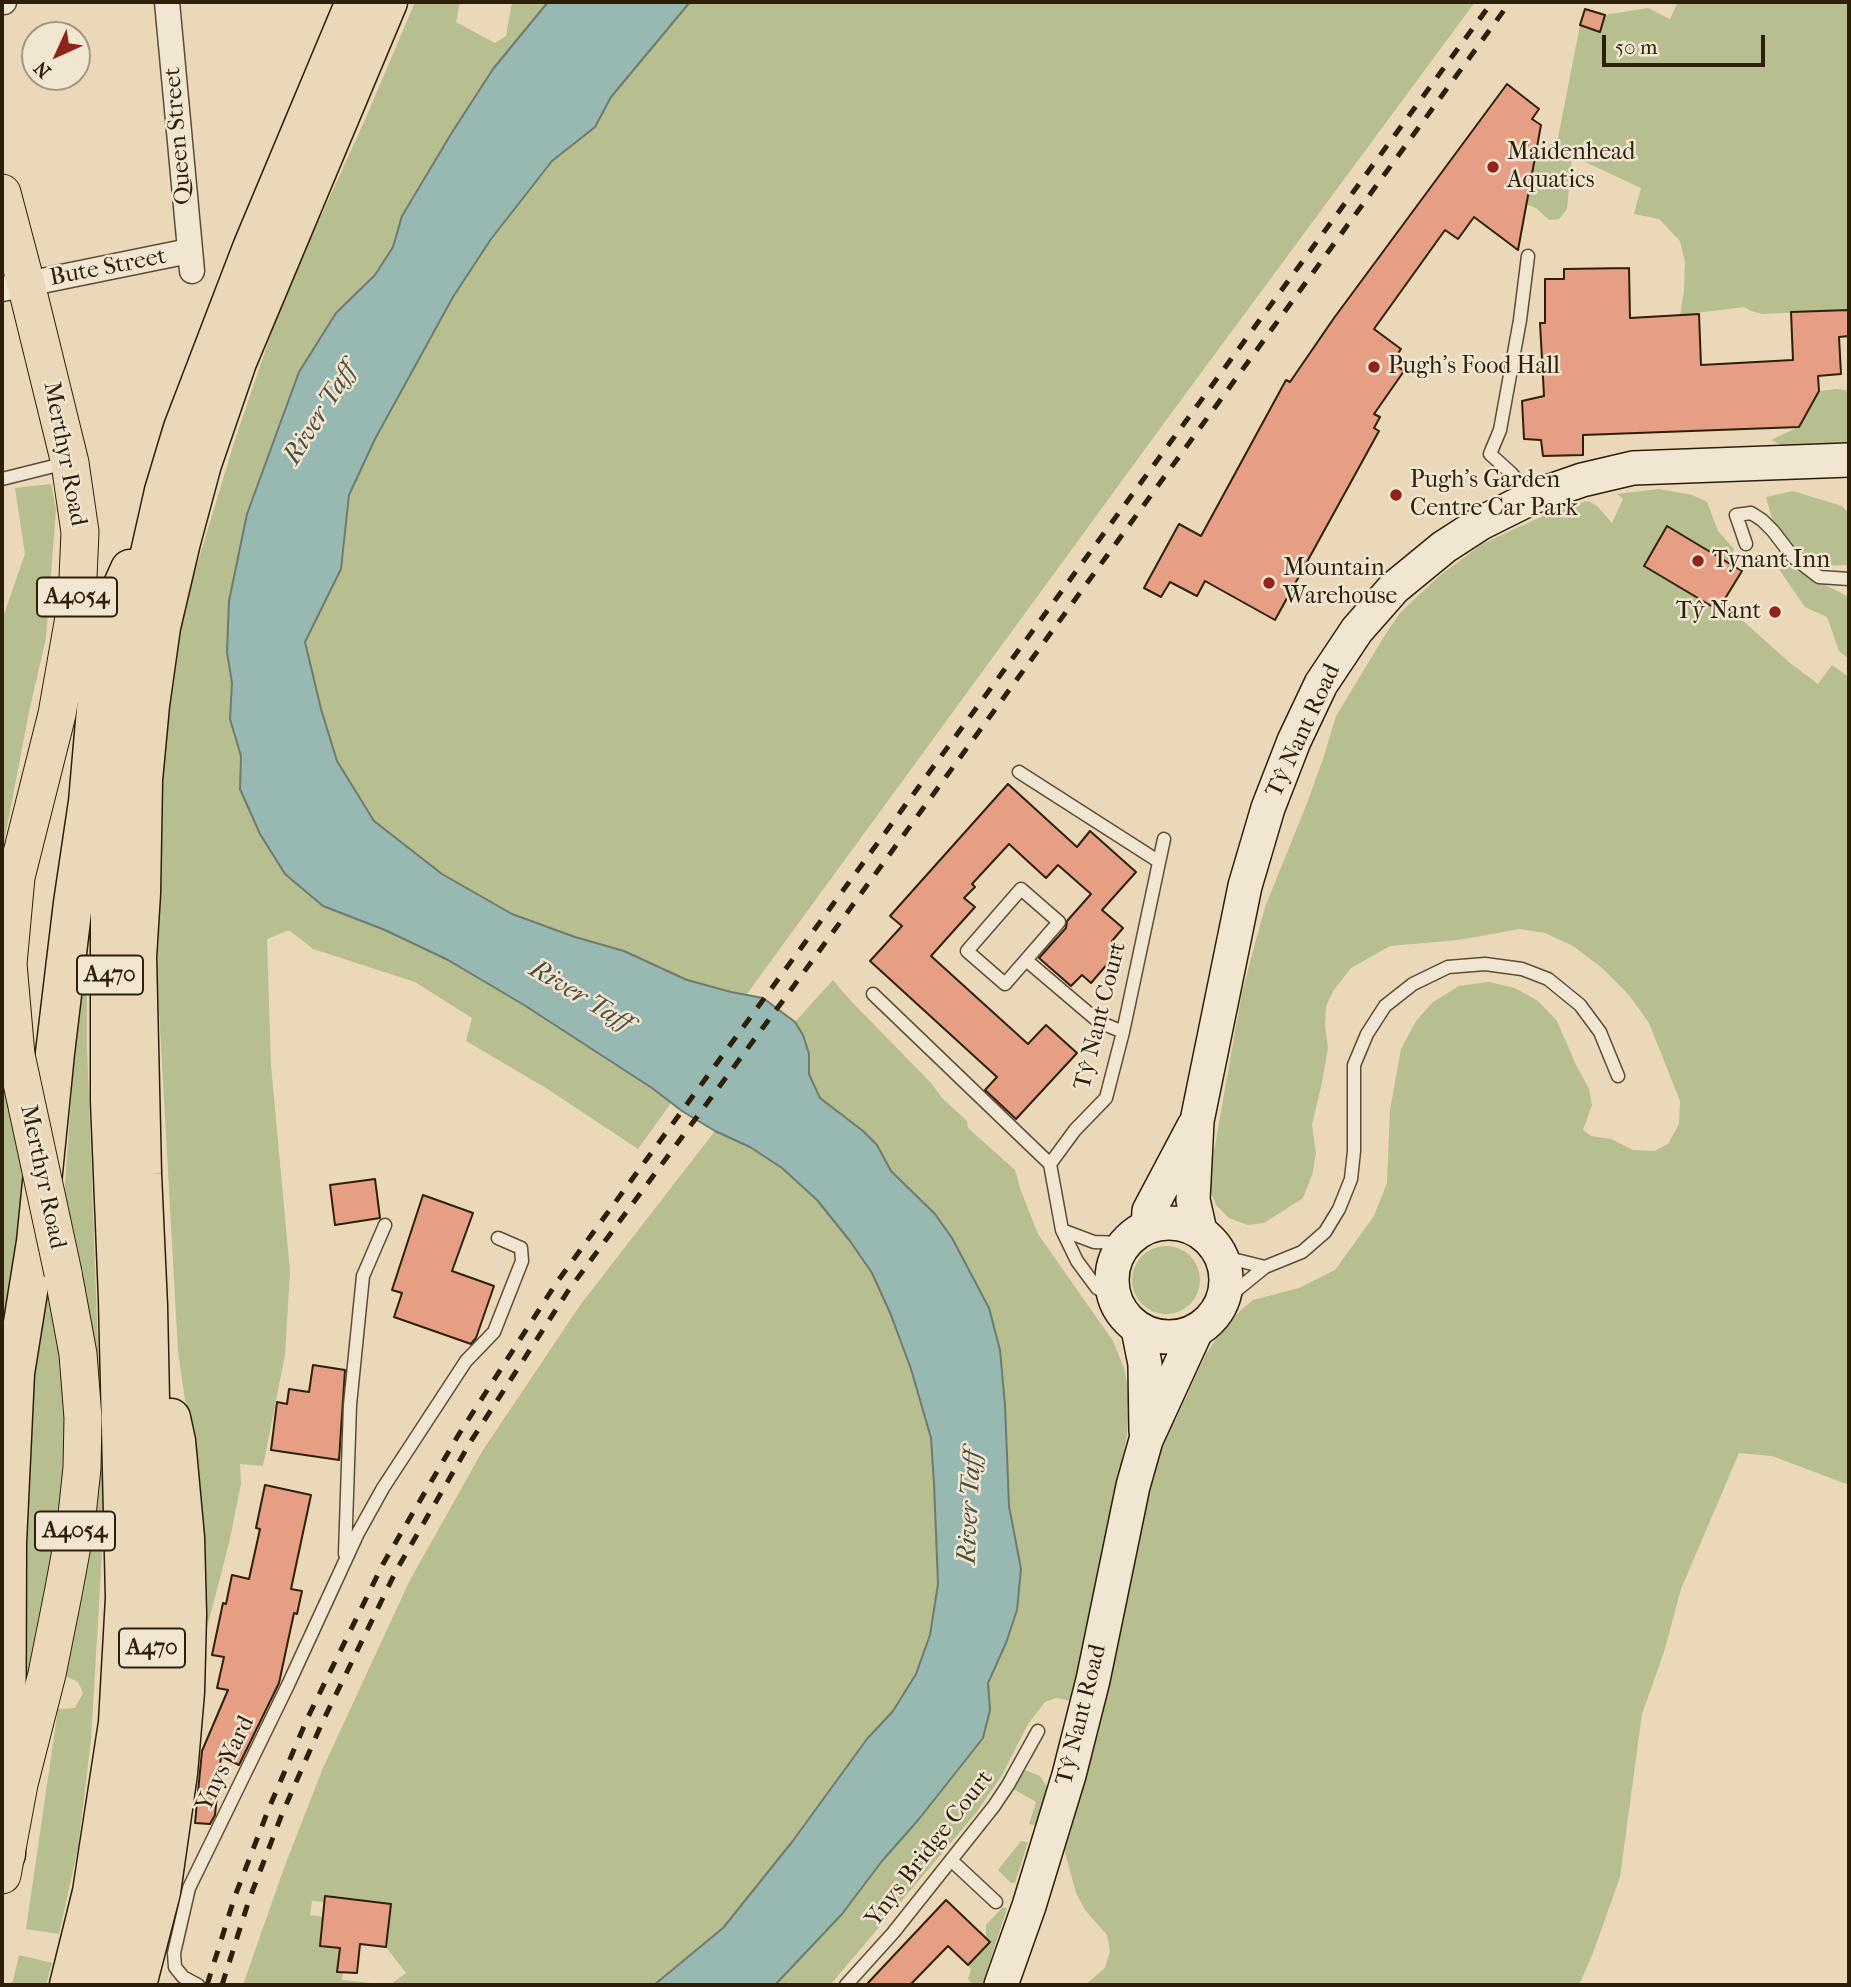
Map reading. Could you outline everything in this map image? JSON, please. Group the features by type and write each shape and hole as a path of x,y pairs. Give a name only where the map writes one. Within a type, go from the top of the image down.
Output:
{"highway":[{"name":"A470","path":"69,1985 92,1892 118,1723 125,1598 110,1101 110,870 114,763 138,606 164,491 183,428 252,248 355,2"},
{"name":"A470","path":"100,1985 131,1854 145,1759 150,1689 154,1587 136,957 141,893 143,780 161,627 202,464 237,362 388,2"},
{"path":"4,1865 7,1542 15,1373 36,1242 73,903 88,802 103,630 164,491"},
{"path":"137,1985 161,1892 178,1773 185,1692 187,1614 185,1538 176,1441 148,1306"}],"main road":[{"name":"Merthyr Road","path":"2,193 14,286 70,463 80,533 77,600 52,738 16,877 8,964 16,1055 78,1354 83,1418 82,1468 76,1524 64,1594 19,1784 4,1865"},
{"name":"Tŷ Nant Road","path":"1001,1985 1029,1906 1069,1775 1093,1680 1133,1486 1146,1440 1196,1331 1211,1319 1222,1302 1227,1283 1224,1263 1210,1243 1194,1200 1197,1121 1245,886 1268,808 1294,741 1321,684 1357,630 1394,588 1444,547 1480,523 1533,498 1582,480 1633,468 1849,460"},
{"name":"Tŷ Nant Road","path":"1146,1440 1145,1364 1138,1329 1123,1316 1114,1298 1111,1281 1114,1261 1135,1235 1197,1121"},
{"path":"1135,1235 1157,1223 1181,1223 1210,1243"},
{"path":"1138,1329 1157,1337 1177,1337 1196,1331"}],"street":[{"name":"Queen Street","path":"167,2 191,261"},
{"name":"Bute Street","path":"14,286 191,261"}],"lane":[{"path":"1528,256 1520,320 1500,430 1490,454 1511,472 1533,498"},
{"path":"2,479 70,463"},
{"path":"1746,544 1736,515 1751,513 1773,531 1793,557 1819,577 1849,579"},
{"path":"1019,772 1158,861"},
{"name":"Tŷ Nant Court","path":"1050,1164 1075,1130 1106,1098 1123,1032 1164,839"},
{"path":"1021,889 1059,922 1026,960 1005,984 967,951 1021,889"},
{"path":"1026,960 1099,1022 1123,1032"},
{"path":"1222,1302 1265,1267 1303,1252 1325,1232 1339,1209 1351,1179 1354,1151 1354,1065 1367,1034 1385,1006 1413,984 1448,967 1485,964 1522,969 1548,979 1580,1005 1600,1032 1618,1076"},
{"path":"873,994 1050,1164 1062,1230 1077,1261 1097,1288 1114,1298"},
{"name":"Ynys Yard","path":"345,1561 350,1405 363,1276 385,1225"},
{"path":"1062,1230 1094,1242 1135,1235"},
{"name":"Ynys Yard","path":"196,1984 183,1977 175,1967 174,1953 189,1888 345,1561 383,1488 466,1361 494,1332 522,1261 521,1248 498,1238"},
{"path":"1210,1243 1265,1267"},
{"name":"Ynys Bridge Court","path":"846,1985 893,1933 1008,1786 1038,1731"},
{"path":"951,1861 996,1902"}],"green space":[{"path":"415,2 460,2 456,22 495,43 506,36 512,2 557,2 493,69 402,216 393,247 375,275 336,313 299,372 247,514 229,601 227,652 232,683 230,719 241,756 240,789 260,834 285,874 323,906 385,930 448,960 524,1005 671,1103 638,1149 546,1088 466,1041 472,1018 415,982 313,949 289,930 267,939 271,1065 290,1272 285,1355 263,1466 240,1464 241,1484 229,1543 204,1639 201,1512 178,1351 154,920 159,798 177,631 233,446 282,301 365,120"},
{"path":"690,2 1475,2 746,995 687,980 624,951 512,914 442,874 374,821 337,761 305,642 341,569 349,495 375,439 453,297 491,239 552,161 595,127 611,97"},
{"path":"1678,2 1849,2 1849,310 1763,314 1744,307 1680,315 1685,262 1680,241 1659,219 1634,214 1641,188 1572,156 1567,209 1559,219 1549,220 1536,208 1526,204 1535,157 1558,138 1580,25 1599,32 1605,15 1648,8 1670,19"},
{"path":"1819,391 1849,391 1849,450 1785,447 1771,440 1799,427"},
{"path":"51,484 56,509 46,638 2,853 2,620 25,554 15,488"},
{"path":"1659,489 1692,495 1707,502 1718,531 1734,549 1728,562 1667,526 1644,566 1718,610 1723,603 1790,663 1818,684 1832,665 1849,677 1849,1485 1772,1456 1739,1453 1681,1589 1664,1652 1642,1714 1620,1877 1579,1985 1085,1985 1105,1968 1110,1951 1107,1935 1085,1910 1076,1893 1064,1849 1071,1832 1074,1802 1072,1701 1056,1698 1045,1702 1028,1724 1002,1775 976,1813 830,1985 775,1985 842,1914 983,1738 990,1710 988,1683 1017,1610 1021,1569 1009,1506 1000,1350 989,1308 952,1238 891,1171 877,1144 820,1098 809,1074 809,1054 803,1035 795,1022 833,980 932,1084 942,1098 967,1121 968,1128 1015,1170 1038,1234 1113,1341 1124,1368 1129,1392 1127,1434 1119,1480 1157,1447 1175,1421 1206,1354 1223,1329 1240,1311 1253,1300 1299,1288 1335,1270 1374,1216 1387,1183 1390,1110 1401,1049 1416,1021 1433,1002 1459,986 1489,982 1515,988 1538,1001 1557,1021 1589,1089 1592,1105 1583,1130 1591,1136 1611,1139 1633,1150 1654,1151 1668,1144 1679,1124 1680,1101 1649,1023 1629,995 1602,968 1573,946 1545,933 1520,929 1458,940 1390,946 1351,968 1334,990 1326,1006 1328,1048 1312,1125 1316,1153 1312,1175 1303,1198 1264,1223 1248,1225 1229,1218 1216,1205 1208,1185 1242,992 1265,907 1306,806 1336,716 1385,635 1400,613 1438,577 1482,544 1567,505 1589,501 1612,523 1623,499 1617,494"},
{"path":"1793,491 1842,506 1849,514 1849,565 1824,566 1796,550 1772,519 1766,497"},
{"path":"1776,565 1790,567 1849,597 1849,659 1839,651 1827,617 1805,607"},
{"path":"87,942 87,1047 103,1536 91,1740 78,1848 59,1934 26,1929 58,1709 75,1708 83,1693 78,1682 63,1675 86,1563 64,1198 73,1073"},
{"path":"2,1082 5,1084 25,1186 2,1455"},
{"path":"715,1131 750,1147 782,1168 816,1200 850,1241 872,1273 911,1369 931,1438 938,1584 930,1635 916,1674 893,1711 867,1740 792,1842 723,1928 654,1985 243,1985 323,1768 410,1580 483,1450 581,1304","holes":["325,1896 391,1904 386,1947 406,1973 390,1985 342,1980 343,1972 337,1971 340,1948 320,1946 324,1917 310,1915 312,1901 324,1902"]},
{"path":"1166,1246 1179,1249 1190,1256 1197,1267 1200,1280 1197,1293 1190,1304 1179,1311 1166,1314 1153,1311 1142,1304 1135,1293 1132,1280 1135,1267 1142,1256 1153,1249"},
{"path":"45,1283 63,1378 64,1491 50,1586 19,1722 27,1436"},
{"path":"1025,1770 1040,1776 1051,1793 1043,1817 1034,1825 1029,1824 1036,1802 1010,1787 1015,1778"},
{"path":"1021,1841 1028,1842 1015,1883 1011,1883 998,1870"},
{"path":"1003,1907 1007,1909 982,1985 973,1985 968,1979 971,1969 968,1965 990,1942 986,1939 986,1925"},
{"path":"19,1955 52,1963 46,1985 12,1985"}],"water":[{"name":"River Taff","path":"548,2 690,2 611,97 595,127 552,161 491,239 453,297 375,439 349,495 341,569 305,642 337,761 374,821 442,874 512,914 624,951 687,980 763,998 795,1022 803,1035 809,1054 809,1074 820,1098 877,1145 891,1171 935,1214 952,1238 989,1308 1000,1350 1009,1506 1021,1569 1017,1610 988,1683 990,1710 983,1738 842,1914 775,1985 654,1985 723,1928 792,1842 867,1739 893,1711 916,1674 930,1635 938,1584 931,1438 911,1369 891,1315 872,1273 850,1241 817,1200 782,1168 750,1147 715,1131 682,1111 652,1088 524,1005 448,960 385,930 323,906 285,874 260,834 240,789 241,756 230,719 232,683 227,652 229,601 247,514 299,372 336,313 375,275 393,247 402,216 451,134 493,69"}],"building":[{"path":"1585,9 1605,15 1600,32 1580,25"},
{"path":"1507,84 1539,109 1532,119 1541,125 1518,250 1474,217 1458,239 1445,230 1374,329 1401,349 1392,362 1404,371 1374,414 1380,417 1374,428 1379,431 1275,620 1205,581 1197,596 1170,582 1161,597 1144,588 1179,524 1201,536 1286,380 1290,382 1334,318"},
{"path":"1629,268 1630,318 1699,314 1701,365 1793,360 1791,312 1849,310 1849,336 1839,337 1841,374 1818,376 1819,391 1799,427 1583,435 1583,455 1543,456 1541,440 1524,439 1522,401 1544,396 1540,323 1545,323 1545,279 1564,279 1564,269"},
{"path":"1667,526 1742,571 1718,610 1644,566"},
{"path":"1008,784 1077,847 1090,831 1136,872 1102,910 1123,928 1112,941 1121,948 1091,983 1082,975 1071,986 1039,958 1091,894 1058,865 1046,878 1009,844 972,884 975,887 964,898 975,907 931,956 1028,1044 1046,1025 1077,1053 1016,1119 985,1090 997,1077 870,961 902,926 890,916"},
{"path":"375,1179 380,1218 335,1225 330,1185"},
{"path":"423,1195 473,1213 452,1271 494,1286 476,1338 471,1344 394,1317 402,1293 392,1290"},
{"path":"313,1365 345,1370 339,1460 271,1450 277,1402 287,1404 289,1389 309,1392"},
{"path":"265,1485 311,1495 291,1589 302,1591 297,1614 294,1613 279,1683 239,1765 221,1756 215,1815 210,1824 195,1823 202,1751 228,1690 217,1688 224,1657 212,1655 232,1575 249,1579 260,1529 256,1528"},
{"path":"325,1896 391,1904 386,1947 360,1944 357,1973 337,1972 340,1948 320,1946"},
{"path":"946,1900 990,1942 968,1965 948,1946 910,1985 866,1985"}],"railway":[{"path":"207,1985 235,1896 269,1808 308,1717 383,1564 459,1434 557,1282 1492,2"},
{"path":"222,1985 249,1900 282,1814 322,1723 396,1571 471,1441 568,1291 793,987 1510,2"}],"place":[{"name":"Maidenhead Aquatics","path":"1493,167"},
{"name":"Pugh's Food Hall","path":"1374,367"},
{"name":"Pugh's Garden Centre Car Park","path":"1396,495"},
{"name":"Tynant Inn","path":"1698,561"},
{"name":"Mountain Warehouse","path":"1269,583"},
{"name":"Tŷ Nant","path":"1775,612"}]}
